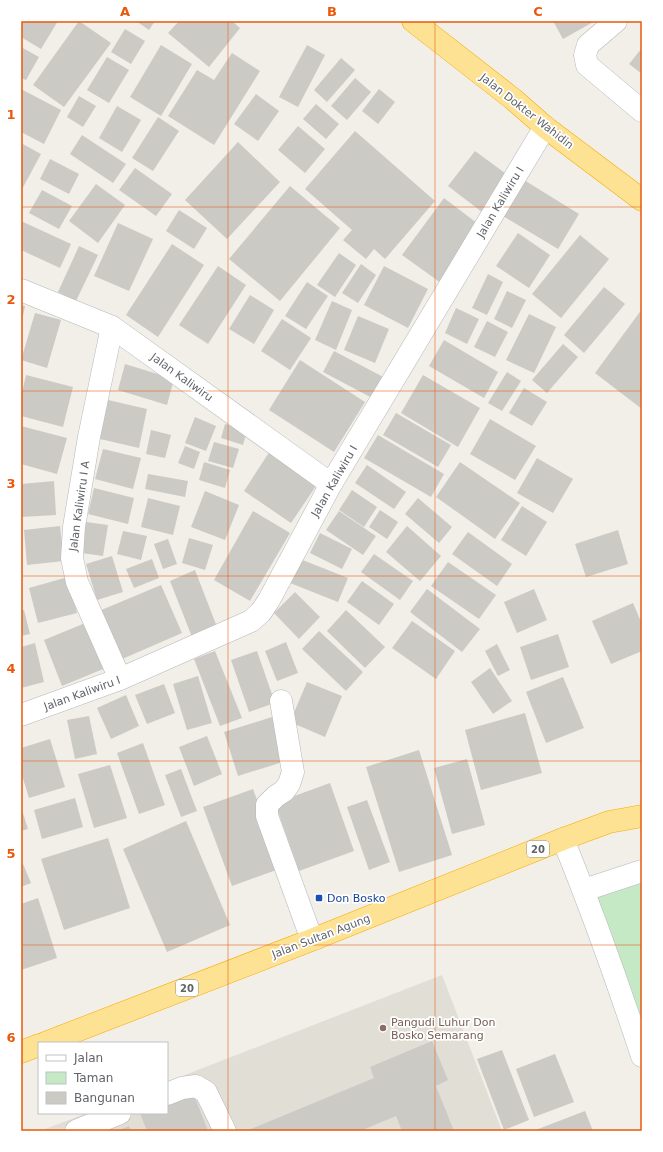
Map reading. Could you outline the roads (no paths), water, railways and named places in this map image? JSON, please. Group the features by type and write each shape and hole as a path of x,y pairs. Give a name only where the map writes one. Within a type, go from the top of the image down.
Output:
{"highway":[{"name":"Jalan Dokter Wahidin","path":"413,21 513,99 545,127 642,200"},
{"name":"Jalan Sultan Agung","path":"48,1042 314,939 563,839 609,822 642,816"},
{"path":"21,1052 38,1045"}],"street":[{"path":"616,21 588,45 585,55 587,65 642,111"},
{"name":"Jalan Kaliwiru I","path":"21,715 120,679 251,621 261,612 269,600 331,484 545,127"},
{"name":"Jalan Kaliwiru","path":"21,290 112,327 331,484"},
{"name":"Jalan Kaliwiru I A","path":"112,327 89,437 74,527 72,558 77,582 120,679"},
{"path":"281,701 293,772 289,784 284,791 276,796 267,806 266,816 308,929 314,939"},
{"path":"563,839 584,890 616,977 642,1056"},
{"path":"584,890 642,871"},
{"path":"168,1094 182,1088 196,1086 206,1092 225,1131"},
{"path":"76,1131 118,1114"}],"place":[{"name":"Don Bosko","path":"319,898"},
{"name":"Pangudi Luhur Don Bosko Semarang","path":"383,1028"}]}
